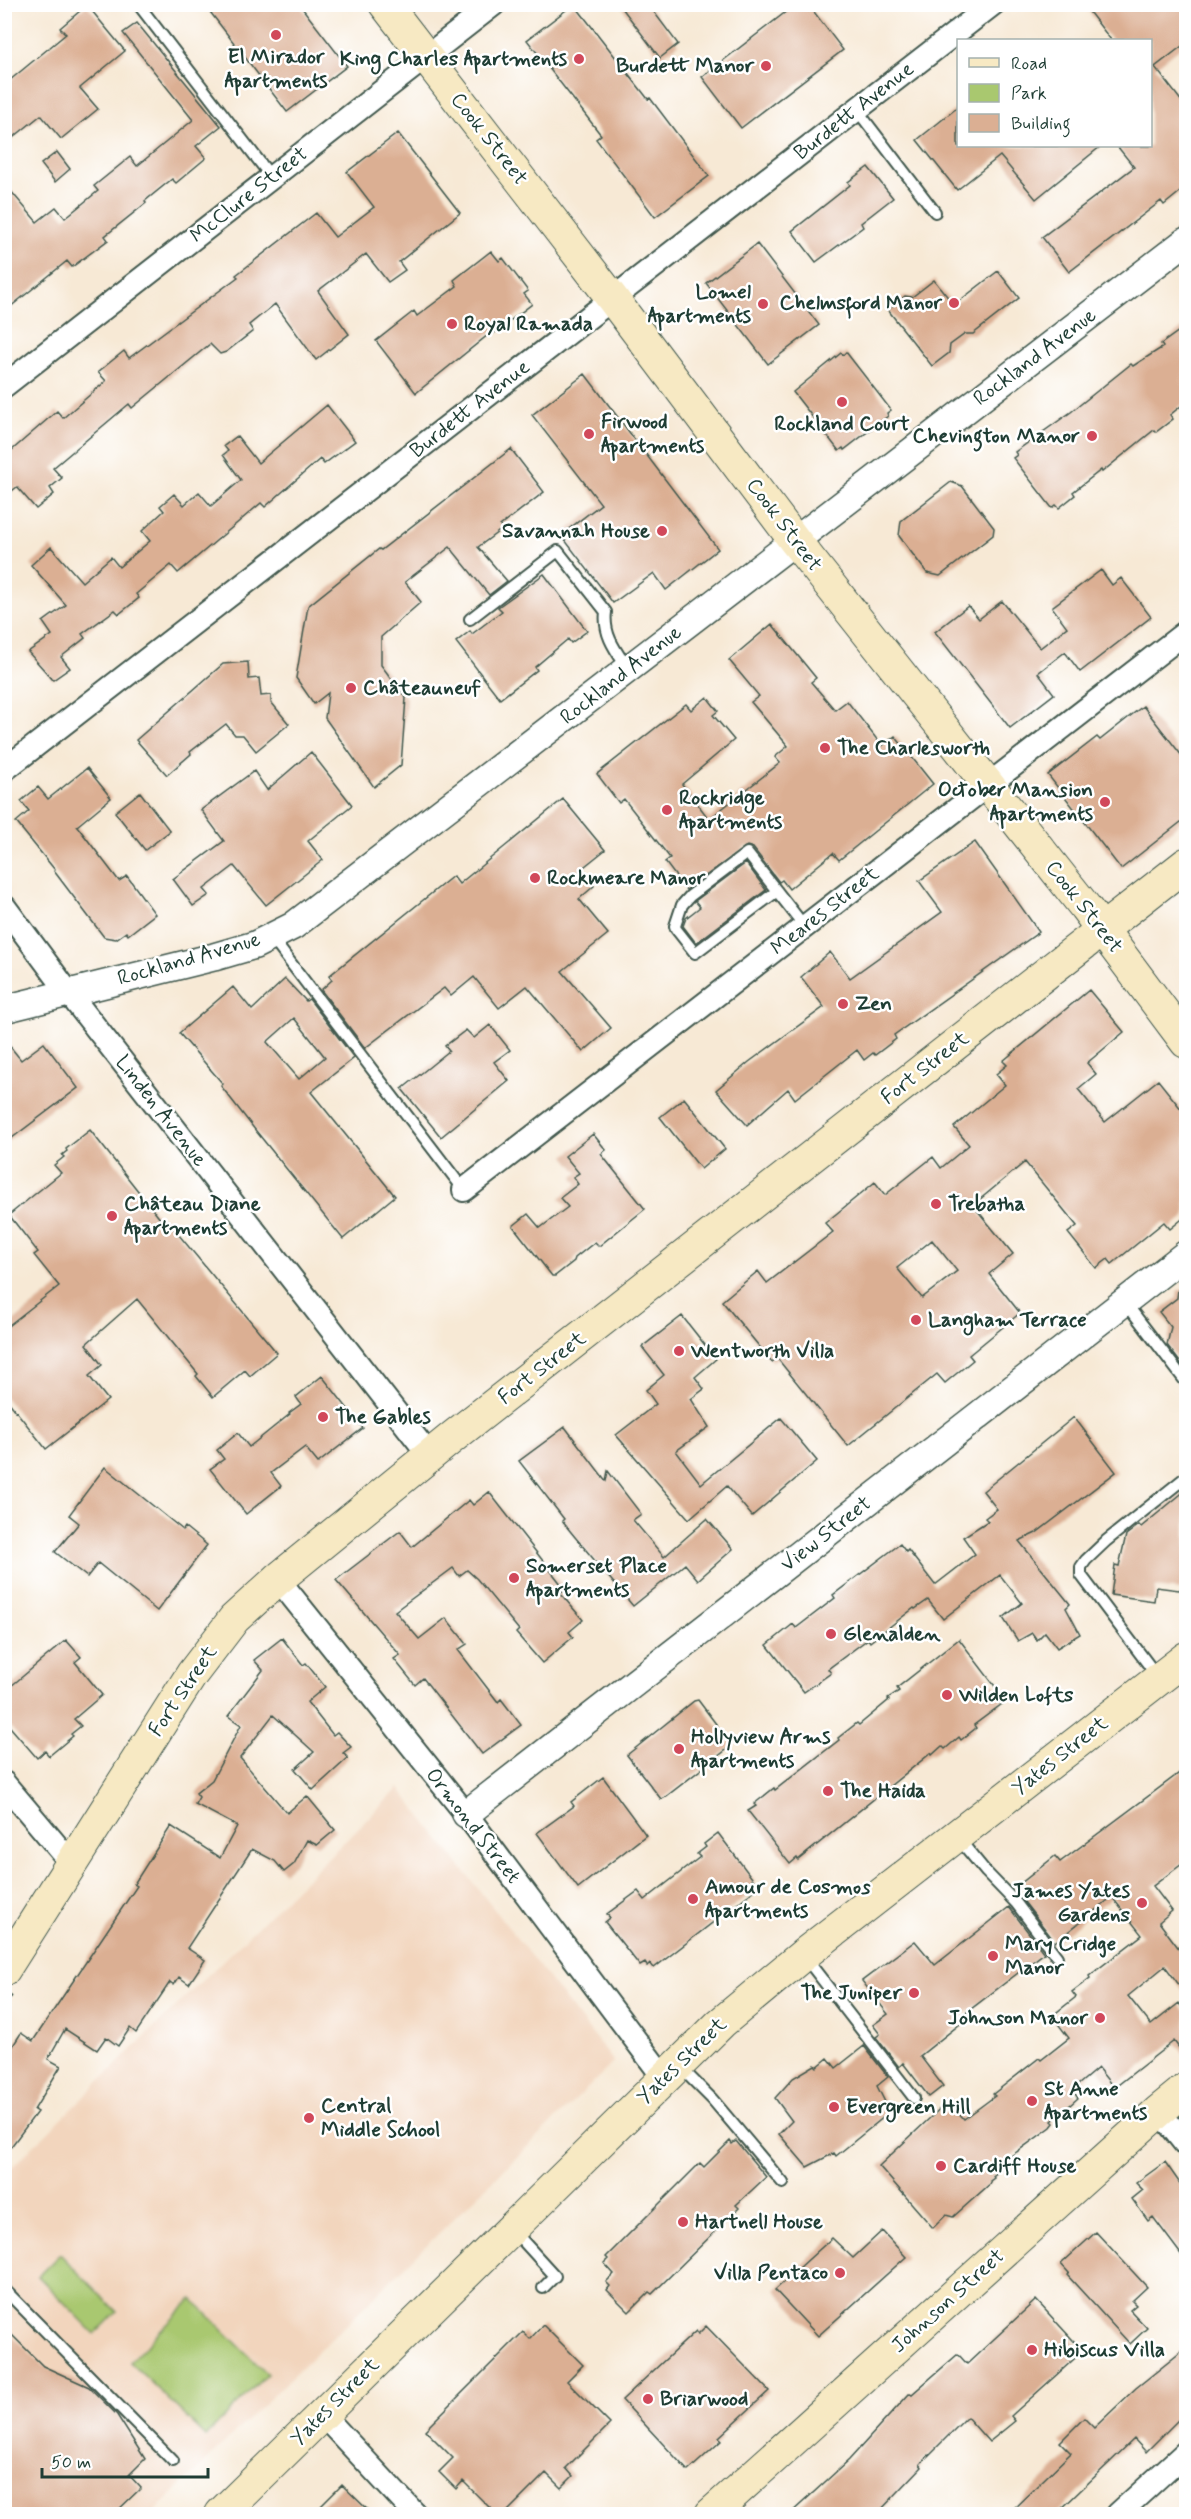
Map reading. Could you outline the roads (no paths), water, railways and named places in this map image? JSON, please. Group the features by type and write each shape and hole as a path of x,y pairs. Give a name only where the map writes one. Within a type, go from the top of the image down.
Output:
{"main road":[{"name":"Cook Street","path":"386,4 795,541 1102,930 1186,1042"},
{"name":"Fort Street","path":"4,1970 73,1865 192,1674 234,1619 278,1579 430,1456 1186,864"},
{"name":"Yates Street","path":"221,2514 671,2071 758,1990 1186,1658"},
{"name":"Johnson Street","path":"711,2514 1159,2110 1186,2089"}],"street":[{"name":"McClure Street","path":"4,386 494,4"},
{"name":"Burdett Avenue","path":"4,770 993,4"},
{"name":"Rockland Avenue","path":"4,1009 214,957 255,945 293,926 1186,241"},
{"name":"Meares Street","path":"464,1190 1186,632"},
{"name":"Linden Avenue","path":"4,906 68,992 430,1456"},
{"name":"View Street","path":"466,1814 1186,1254"},
{"name":"Ormond Street","path":"278,1579 671,2071"},
{"path":"4,1783 73,1865"},
{"path":"1159,2110 1186,2145"},
{"path":"322,2414 415,2514"},
{"path":"1118,2514 1186,2452"}],"lane":[{"path":"138,4 272,178"},
{"path":"857,110 935,212"},
{"path":"470,619 558,551 606,612 604,623 607,634 628,669"},
{"path":"777,891 695,953 676,930 675,926 686,900 747,853 777,891 805,927"},
{"path":"271,937 464,1190"},
{"path":"1125,1302 1186,1382"},
{"path":"1159,1679 1081,1575 1081,1567 1106,1540 1186,1477"},
{"path":"956,1836 1016,1903 1057,1957"},
{"path":"803,1955 914,2098"},
{"path":"671,2071 712,2099 783,2183"},
{"path":"511,2229 555,2276 543,2288"},
{"path":"4,2289 173,2461"}],"place":[{"name":"El Mirador Apartments","path":"276,35"},
{"name":"King Charles Apartments","path":"579,59"},
{"name":"Burdett Manor","path":"766,66"},
{"name":"Chelmsford Manor","path":"954,303"},
{"name":"Lomel Apartments","path":"763,304"},
{"name":"Royal Ramada","path":"452,324"},
{"name":"Rockland Court","path":"842,402"},
{"name":"Firwood Apartments","path":"589,434"},
{"name":"Chevington Manor","path":"1092,436"},
{"name":"Savannah House","path":"662,531"},
{"name":"Châteauneuf","path":"351,688"},
{"name":"The Charlesworth","path":"825,748"},
{"name":"October Mansion Apartments","path":"1105,802"},
{"name":"Rockridge Apartments","path":"667,810"},
{"name":"Rockmeare Manor","path":"535,878"},
{"name":"Zen","path":"843,1004"},
{"name":"Trebatha","path":"936,1204"},
{"name":"Château Diane Apartments","path":"112,1216"},
{"name":"Langham Terrace","path":"916,1320"},
{"name":"Wentworth Villa","path":"679,1351"},
{"name":"The Gables","path":"323,1417"},
{"name":"Somerset Place Apartments","path":"514,1578"},
{"name":"Glenalden","path":"831,1634"},
{"name":"Wilden Lofts","path":"947,1695"},
{"name":"Hollyview Arms Apartments","path":"679,1749"},
{"name":"The Haida","path":"828,1791"},
{"name":"Amour de Cosmos Apartments","path":"693,1899"},
{"name":"James Yates Gardens","path":"1142,1903"},
{"name":"Mary Cridge Manor","path":"993,1956"},
{"name":"The Juniper","path":"914,1993"},
{"name":"Johnson Manor","path":"1100,2018"},
{"name":"St Anne Apartments","path":"1032,2101"},
{"name":"Evergreen Hill","path":"834,2107"},
{"name":"Central Middle School","path":"309,2118"},
{"name":"Cardiff House","path":"941,2166"},
{"name":"Hartnell House","path":"683,2222"},
{"name":"Villa Pentaco","path":"840,2273"},
{"name":"Hibiscus Villa","path":"1032,2350"},
{"name":"Briarwood","path":"648,2399"}]}
